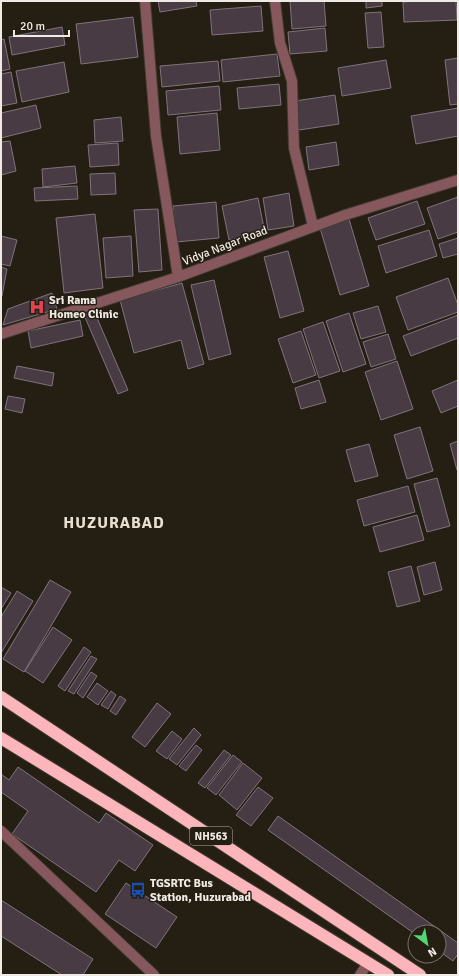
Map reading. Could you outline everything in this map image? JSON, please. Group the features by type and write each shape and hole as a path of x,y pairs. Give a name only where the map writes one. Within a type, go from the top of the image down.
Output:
{"highway":[{"name":"NH563","path":"1,697 420,975"},
{"name":"NH563","path":"1,738 388,975"}],"street":[{"path":"145,1 156,136 178,278"},
{"path":"275,1 280,43 292,81 294,148 313,226"},
{"name":"Vidya Nagar Road","path":"1,334 178,278 313,226 458,180"},
{"path":"1,831 154,975"},
{"path":"360,975 368,963"}],"building":[{"path":"158,1 196,1 197,6 160,12"},
{"path":"290,1 324,1 326,26 292,29"},
{"path":"366,1 382,1 382,6 366,8"},
{"path":"456,1 457,20 404,22 403,2"},
{"path":"261,6 263,31 212,35 210,10"},
{"path":"381,12 384,47 368,48 365,13"},
{"path":"133,17 138,57 81,64 76,24"},
{"path":"62,27 65,45 12,55 9,37"},
{"path":"325,28 327,51 290,54 288,32"},
{"path":"4,39 10,69 1,71 1,40"},
{"path":"277,54 280,76 223,82 221,60"},
{"path":"458,58 458,104 450,105 445,60"},
{"path":"386,60 391,88 342,96 338,68"},
{"path":"218,61 220,81 162,87 160,66"},
{"path":"64,62 69,92 22,102 16,71"},
{"path":"11,72 17,103 1,106 1,74"},
{"path":"279,84 281,105 239,109 237,88"},
{"path":"219,86 221,110 168,115 166,91"},
{"path":"335,95 339,124 299,130 295,101"},
{"path":"36,105 41,128 1,138 1,113"},
{"path":"458,108 458,136 416,144 411,116"},
{"path":"217,113 220,150 180,154 177,117"},
{"path":"121,117 123,141 95,143 94,120"},
{"path":"10,141 16,171 1,175 1,142"},
{"path":"336,142 339,165 309,170 306,147"},
{"path":"118,143 119,165 90,167 88,145"},
{"path":"75,166 77,183 43,187 42,169"},
{"path":"115,173 116,194 91,195 90,174"},
{"path":"77,186 78,199 35,201 34,188"},
{"path":"289,193 294,226 268,230 263,198"},
{"path":"458,197 458,232 438,239 427,208"},
{"path":"258,198 265,233 229,240 222,206"},
{"path":"417,201 425,224 376,240 368,218"},
{"path":"216,202 219,238 176,242 173,206"},
{"path":"158,209 162,270 139,272 134,210"},
{"path":"95,214 103,288 64,293 56,218"},
{"path":"349,219 369,286 340,295 320,228"},
{"path":"429,230 437,256 386,273 378,246"},
{"path":"1,236 17,240 10,266 1,264"},
{"path":"131,236 133,276 106,278 103,238"},
{"path":"458,238 458,254 443,258 439,244"},
{"path":"288,251 304,311 280,318 264,257"},
{"path":"1,267 7,269 2,296 1,296"},
{"path":"448,278 458,305 458,312 408,330 396,297"},
{"path":"214,280 231,354 209,360 191,285"},
{"path":"182,283 204,364 188,369 181,340 134,353 120,300"},
{"path":"52,293 57,309 3,325 8,309"},
{"path":"378,306 386,332 361,339 353,313"},
{"path":"94,311 128,390 118,394 84,315"},
{"path":"349,313 366,364 343,372 326,321"},
{"path":"458,315 458,338 411,356 403,336"},
{"path":"80,320 83,336 31,348 28,331"},
{"path":"323,322 340,371 319,378 303,329"},
{"path":"301,331 316,375 293,383 278,339"},
{"path":"388,334 396,359 371,367 363,342"},
{"path":"397,361 413,409 381,420 365,372"},
{"path":"17,366 54,373 52,386 14,378"},
{"path":"319,380 326,402 301,409 295,388"},
{"path":"458,380 458,406 441,413 432,391"},
{"path":"8,396 25,399 22,413 5,409"},
{"path":"420,427 433,471 407,479 394,435"},
{"path":"458,441 458,469 457,470 450,444"},
{"path":"369,444 378,476 355,482 346,450"},
{"path":"437,478 450,526 427,532 414,484"},
{"path":"408,486 415,512 364,526 357,500"},
{"path":"417,515 424,540 380,552 373,527"},
{"path":"435,562 442,590 424,595 417,567"},
{"path":"411,566 420,601 397,607 388,572"},
{"path":"50,580 71,592 24,672 3,659"},
{"path":"1,587 11,593 1,609"},
{"path":"17,591 33,601 1,653 1,617"},
{"path":"53,627 72,640 43,683 25,671"},
{"path":"84,647 91,652 65,691 58,686"},
{"path":"91,656 97,659 74,694 68,691"},
{"path":"91,672 97,676 83,698 77,693"},
{"path":"97,683 108,691 98,705 87,697"},
{"path":"111,691 116,695 108,709 101,705"},
{"path":"120,696 126,700 116,715 110,711"},
{"path":"157,703 171,714 145,747 132,737"},
{"path":"194,728 201,735 177,765 169,759"},
{"path":"172,731 182,739 167,759 156,751"},
{"path":"196,745 202,750 186,771 179,766"},
{"path":"224,750 231,755 205,788 198,783"},
{"path":"233,755 242,762 216,795 207,788"},
{"path":"243,763 262,778 237,810 219,795"},
{"path":"18,767 99,823 106,813 153,845 135,871 119,860 96,892 12,834 28,811 1,792 1,774 9,780"},
{"path":"258,787 273,798 251,826 236,815"},
{"path":"278,816 431,924 407,924 407,928 268,830"},
{"path":"126,883 177,917 156,948 105,914"},
{"path":"1,900 93,959 83,975 62,975 1,936"},
{"path":"447,935 458,943 458,954 453,961 447,957"}],"place":[{"name":"Sri Rama Homeo Clinic","path":"37,307"},
{"name":"TGSRTC Bus Station, Huzurabad","path":"138,890"}],"district":[{"name":"HUZURABAD","path":"114,523"}]}
